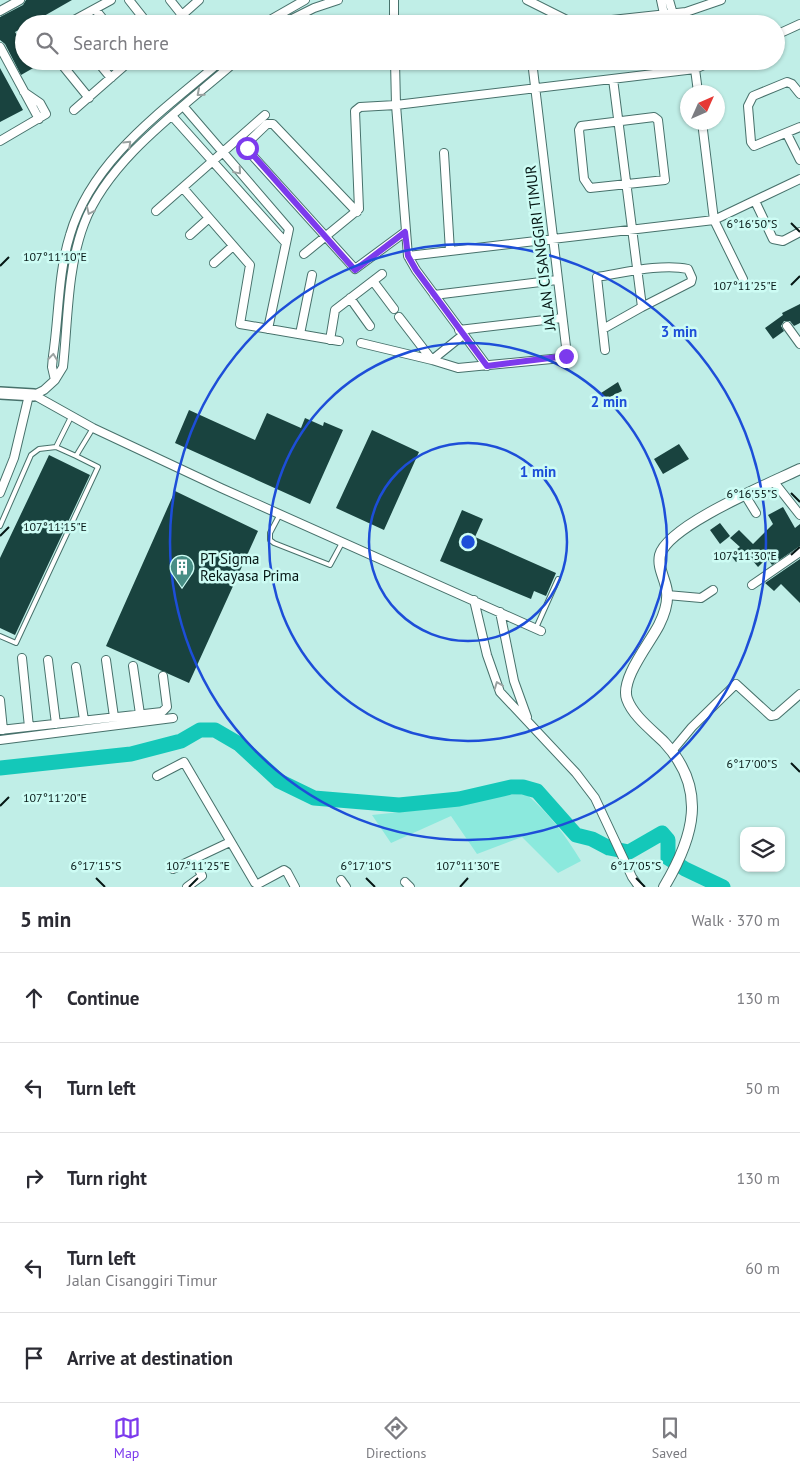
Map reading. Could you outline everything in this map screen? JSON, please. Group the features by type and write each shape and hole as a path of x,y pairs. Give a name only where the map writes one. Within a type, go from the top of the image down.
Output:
{"main road":[{"path":"0,393 32,395"}],"street":[{"path":"0,11 20,0"},
{"path":"84,15 111,0"},
{"path":"129,0 141,15"},
{"path":"170,0 182,15 199,0"},
{"path":"273,15 286,4 302,0"},
{"path":"300,15 338,0"},
{"path":"394,0 394,15"},
{"path":"527,0 556,15"},
{"path":"661,0 664,14"},
{"path":"669,0 673,14"},
{"path":"655,15 686,12 721,0"},
{"path":"95,9 100,15"},
{"path":"785,30 800,24"},
{"path":"0,47 24,92 44,109 46,114 0,140"},
{"path":"66,70 89,98"},
{"path":"104,70 111,78"},
{"path":"74,110 120,70"},
{"path":"55,380 52,368 53,356 69,236 86,195 108,164 161,112 210,70"},
{"path":"32,395 44,390 55,380 63,368 78,246 84,224 95,202 116,170 226,70"},
{"path":"395,70 396,104 408,256 434,295 487,366"},
{"name":"JALAN CISANGGIRI TIMUR","path":"487,366 566,357 533,70"},
{"path":"304,254 357,212 360,205 354,113 360,107 687,70"},
{"path":"695,70 697,85"},
{"path":"613,79 642,308"},
{"path":"800,94 792,84 787,82 756,94 748,102 751,142 754,146 787,134 800,127"},
{"path":"184,107 288,229 268,329"},
{"path":"156,211 264,115"},
{"path":"173,117 284,242"},
{"path":"657,118 665,178 663,181 626,186 590,188 584,179 579,130 581,126 617,120 657,118"},
{"path":"357,212 273,124 267,124 246,144 247,148 355,270 405,232"},
{"path":"703,130 714,220 743,279"},
{"path":"787,134 800,160"},
{"path":"444,153 450,250"},
{"path":"108,164 116,170"},
{"path":"408,256 631,228 714,220 800,179"},
{"path":"183,188 250,265 240,324 339,341"},
{"path":"755,201 773,239 783,241 800,232"},
{"path":"190,236 209,218"},
{"path":"214,263 234,246"},
{"path":"602,329 691,282 692,274 688,269 676,267 597,276 602,329 605,350"},
{"path":"330,340 334,310 382,274"},
{"path":"300,334 312,275"},
{"path":"434,295 557,280"},
{"path":"373,281 394,309"},
{"path":"350,298 370,326"},
{"path":"399,317 432,360"},
{"path":"432,360 461,332 562,318"},
{"path":"787,326 800,344"},
{"path":"361,343 458,368 487,366"},
{"path":"32,395 92,428 539,630"},
{"path":"0,493 14,458 32,395"},
{"path":"664,887 682,854 691,829 692,797 685,770 672,751 633,709 627,699 626,692 629,676 660,622 667,595 660,560 666,545 688,526 745,495 800,469"},
{"path":"774,482 800,515"},
{"path":"745,495 756,513"},
{"path":"752,585 800,552"},
{"path":"667,595 701,598 713,590"},
{"path":"474,600 487,655 500,692 576,773 595,798 632,878 639,887"},
{"path":"500,612 514,682 529,722"},
{"path":"22,658 29,727"},
{"path":"48,660 56,724"},
{"path":"106,660 114,717"},
{"path":"133,666 140,714"},
{"path":"76,667 84,720"},
{"path":"0,700 1,729 140,714 166,710 163,676"},
{"path":"672,751 692,727 736,684 771,716 776,715 800,694"},
{"path":"0,740 173,718"},
{"path":"157,776 184,762 255,884 284,870 295,887"},
{"path":"174,869 230,842"},
{"path":"187,887 202,876 194,859"},
{"path":"341,880 346,887"}],"lane":[{"path":"56,447 71,417"},
{"path":"76,456 92,428"},
{"path":"0,526 32,455 39,449 56,447 98,467 16,643 0,636"},
{"path":"280,514 270,533 270,540 274,543 330,565 343,541"},
{"path":"539,630 558,580"}],"shaded area":[{"path":"526,794 556,825 581,861 558,873 522,837 477,854 451,816 391,843 372,815 446,807 498,796"}],"building":[{"path":"26,0 72,0 46,15 15,15 15,63 5,44 0,40 0,17 23,5"},
{"path":"0,68 23,110 0,122"},
{"path":"18,70 30,70 21,75"},
{"path":"800,304 800,323 794,326 790,321 784,321 781,326 784,331 773,339 765,328 783,315 782,313"},
{"path":"618,382 622,391 604,400 601,393"},
{"path":"189,410 255,440 267,413 301,428 305,418 323,426 324,422 343,430 310,504 175,443"},
{"path":"372,430 419,452 384,530 336,508"},
{"path":"679,444 689,459 663,474 654,459"},
{"path":"49,455 90,475 15,635 0,628 0,558"},
{"name":"PT Sigma Rekayasa Prima","path":"175,491 258,531 189,683 106,646"},
{"path":"783,507 795,528 800,524 800,546 772,565 767,558 758,567 747,554 736,562 730,554 740,547 730,538 739,530 753,544 773,524 768,515"},
{"path":"462,510 483,519 475,537 556,573 546,596 534,591 531,599 440,561"},
{"path":"720,523 730,536 720,544 710,530"},
{"path":"800,559 800,603 781,584 774,591 765,583"}],"waterway":[{"path":"0,768 131,754 181,741 200,730 215,730 239,744 279,781 314,798 399,805 459,799 511,787 523,787 537,791 576,835 592,839 609,848 629,852 662,833 668,840 668,858 685,869 723,887"}],"place":[{"name":"PT Sigma Rekayasa Prima","path":"182,588"}],"route":[{"path":"247,148 355,270 405,232 408,256 416,270 487,366 564,358 566,356"}]}
